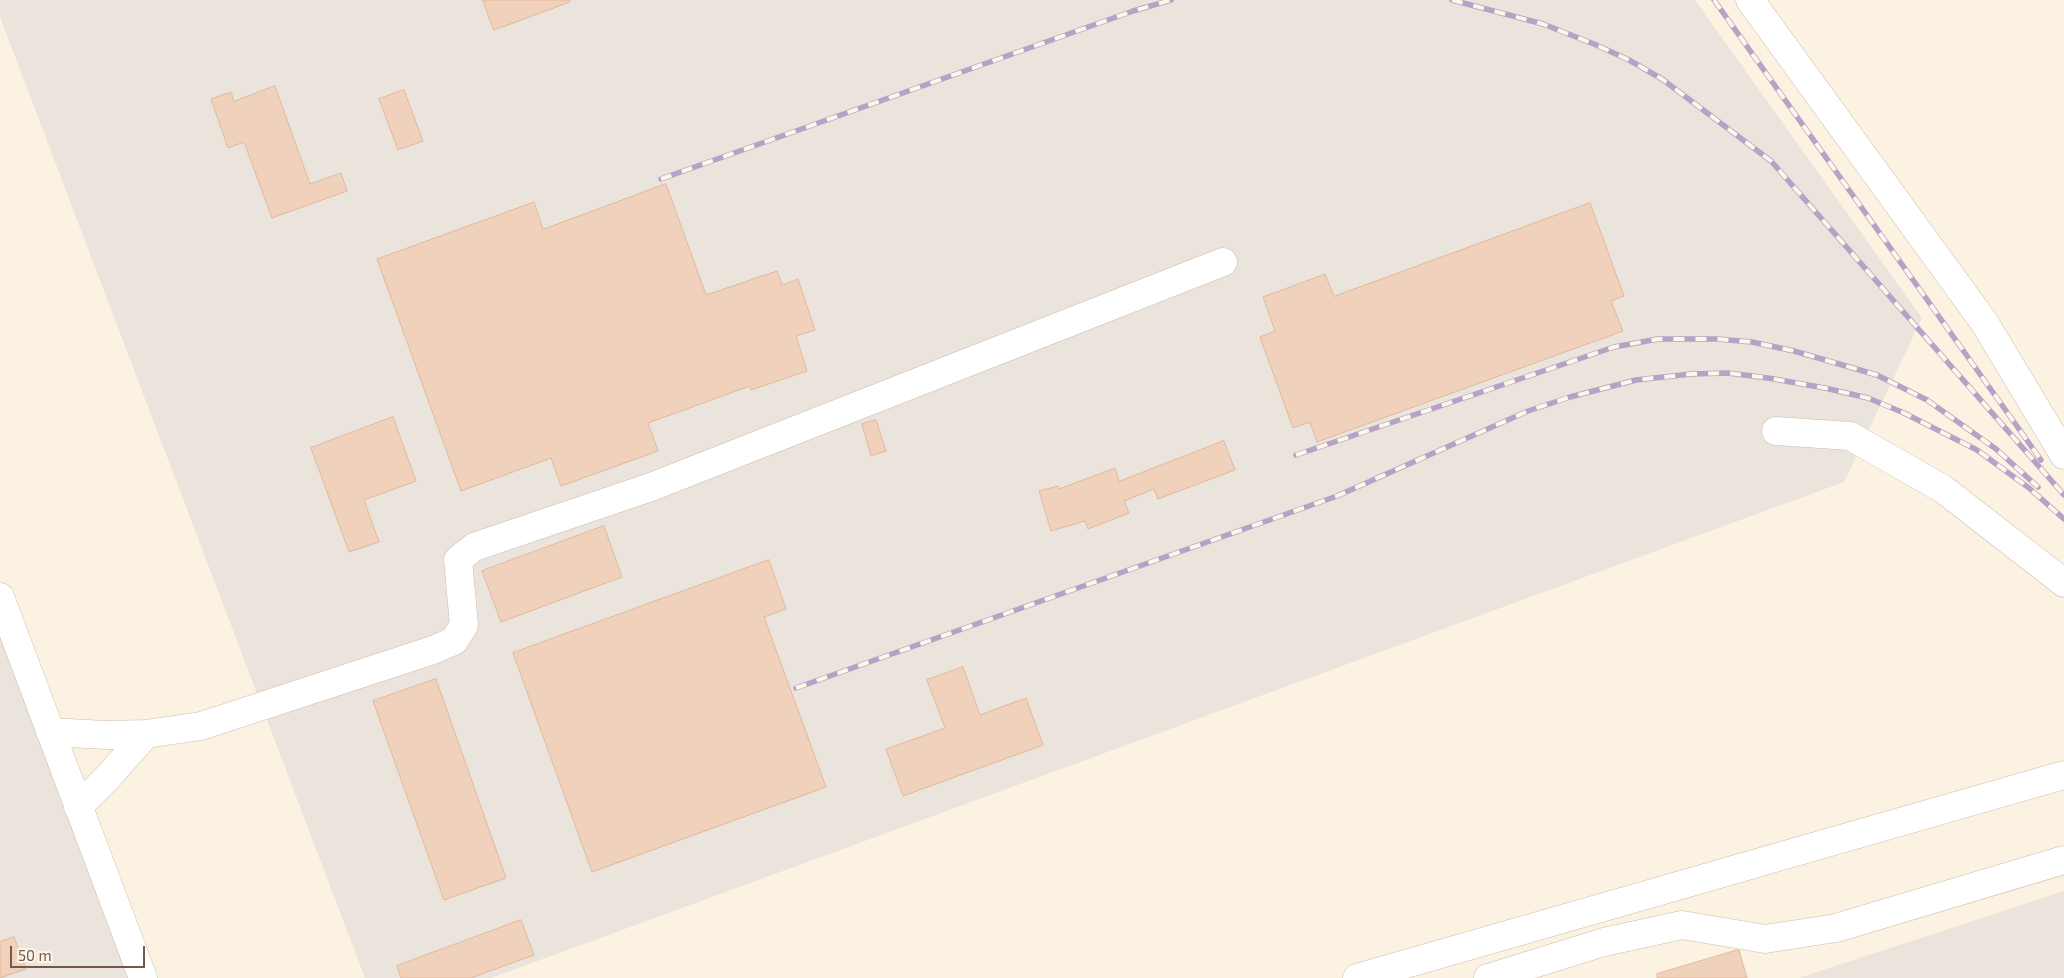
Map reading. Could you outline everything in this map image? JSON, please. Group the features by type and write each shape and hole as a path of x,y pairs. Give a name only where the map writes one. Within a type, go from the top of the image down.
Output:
{"street":[{"path":"1750,0 1984,322 2064,456"},
{"path":"50,732 106,735 146,734 201,726 424,653 454,641 464,625 458,560 474,547 651,487 1223,262"},
{"path":"1776,431 1850,436 1943,490 2064,583"},
{"path":"0,597 142,978"},
{"path":"78,807 108,778 146,734"},
{"path":"1357,978 2064,775"},
{"path":"1488,978 1604,942 1682,925 1765,938 1836,928 2064,860"}],"shaded area":[{"path":"0,0 1695,0 1922,318 1844,482 491,978 365,978 0,17"},
{"path":"0,618 137,978 0,978"},
{"path":"2064,891 2064,978 1799,978"}],"building":[{"path":"483,0 569,0 570,2 494,30"},
{"path":"275,86 310,184 341,173 347,191 272,218 244,142 228,148 211,99 231,92 234,101"},
{"path":"404,90 423,141 398,150 379,99"},
{"path":"666,184 706,295 777,271 782,285 798,279 815,330 796,336 807,371 751,390 750,386 648,423 658,451 561,486 551,458 461,491 377,259 534,202 543,229"},
{"path":"1590,203 1624,296 1611,301 1623,331 1317,442 1310,422 1293,428 1260,337 1275,331 1263,297 1325,274 1334,296"},
{"path":"393,417 416,481 364,500 379,542 349,552 311,448"},
{"path":"876,420 886,451 871,456 862,424"},
{"path":"1224,441 1235,470 1158,499 1154,489 1124,501 1129,513 1088,529 1085,521 1051,531 1039,491 1058,486 1059,489 1115,468 1119,481"},
{"path":"604,526 622,577 501,622 482,571"},
{"path":"769,560 786,609 764,617 826,787 592,872 513,653"},
{"path":"963,667 980,715 1026,698 1043,745 903,796 886,749 945,728 927,680"},
{"path":"436,679 506,878 444,900 373,701"},
{"path":"521,920 534,955 471,978 401,978 397,966"},
{"path":"14,937 26,969 0,978 0,942"},
{"path":"1739,950 1747,978 1657,978 1657,974"}],"railway":[{"path":"661,179 1133,11 1171,0"},
{"path":"1452,0 1543,24 1629,60 1662,79 1771,161 2064,495"},
{"path":"1714,0 2041,460"},
{"path":"1296,455 1614,347 1658,339 1717,339 1752,342 1794,351 1877,375 1927,400 1996,449 2038,487"},
{"path":"796,688 1337,496 1528,411 1570,397 1636,380 1691,374 1728,373 1825,388 1868,398 1904,413 1977,450 2029,488 2064,519"}]}
